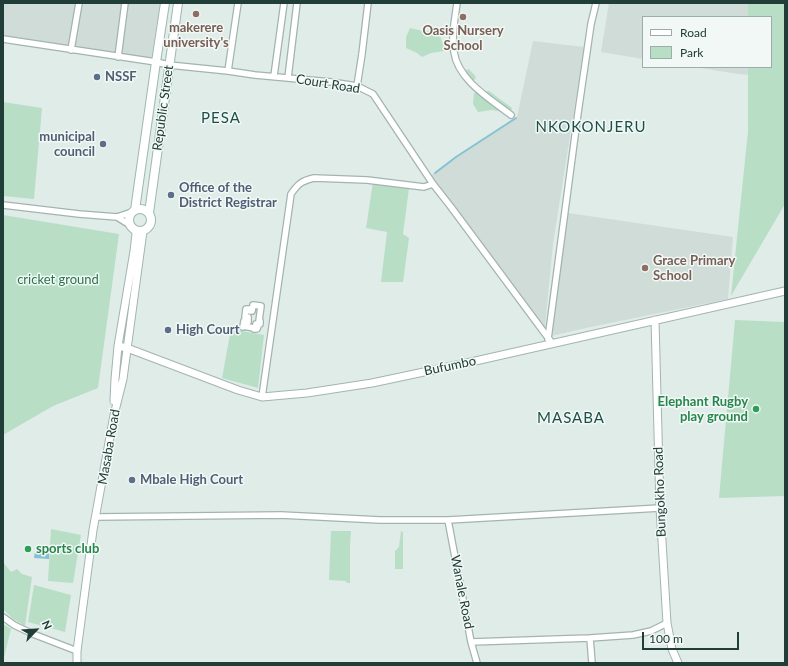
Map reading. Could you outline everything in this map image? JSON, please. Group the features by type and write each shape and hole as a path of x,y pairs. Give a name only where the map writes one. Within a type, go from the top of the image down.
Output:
{"main road":[{"name":"Republic Street","path":"134,211 165,3"},
{"name":"Republic Street","path":"148,213 178,3"},
{"path":"140,209 145,210 148,213 151,218 151,224 148,228 136,229 129,221 130,216 134,211 140,209"}],"street":[{"path":"71,50 79,3"},
{"path":"118,57 125,3"},
{"path":"228,71 238,3"},
{"path":"274,76 284,3"},
{"path":"288,78 298,3"},
{"path":"357,86 368,3"},
{"path":"457,3 453,46 456,63 463,74 476,88 511,115"},
{"path":"550,341 578,113 591,24 596,3"},
{"name":"Court Road","path":"3,39 169,65 332,82 357,86 372,94 433,184 550,341"},
{"path":"262,397 291,194 295,188 300,183 314,178 367,180 424,187 433,184"},
{"path":"3,205 117,217 134,211"},
{"path":"114,415 118,346 136,234 136,229 117,217"},
{"name":"Masaba Road","path":"77,663 77,651 96,517 114,415 123,379 127,348 136,229"},
{"name":"Bufumbo","path":"118,346 127,348 238,390 262,397 307,393 372,383 464,363 550,341 655,320 785,291"},
{"path":"253,305 261,306 259,320 260,324 256,324 258,326 257,329 243,327 244,321 248,322 248,317 245,317 246,309 250,309 250,311 252,311 253,305"},
{"name":"Bungokho Road","path":"655,320 660,508 667,623 672,649 678,663"},
{"path":"96,517 282,515 380,520 448,520 660,508"},
{"name":"Wanale Road","path":"448,520 471,642 477,663"},
{"path":"3,617 33,634 77,651"},
{"path":"471,642 590,638 638,634 651,631 667,623"},
{"path":"590,638 592,663"}],"shaded area":[{"path":"3,3 76,3 68,49 3,39"},
{"path":"81,3 160,3 151,61 74,48"},
{"path":"609,3 754,3 754,16 642,16 642,59 601,52"},
{"path":"533,41 584,47 553,244 545,326 542,329 431,175 517,117"},
{"path":"700,68 754,68 753,75"},
{"name":"Grace Primary School","path":"568,213 733,237 728,299 551,336"}],"green space":[{"path":"748,3 785,3 785,204 731,296 748,131 748,68 772,68 772,16 748,16"},
{"path":"410,28 423,31 443,30 440,36 444,51 431,53 422,57 406,48 406,37"},
{"path":"469,69 476,77 472,84 463,71"},
{"path":"489,91 512,108 510,113 492,110 478,112 473,104 474,93"},
{"path":"3,102 42,108 34,199 3,196"},
{"path":"373,182 409,188 403,234 409,238 403,282 381,282 387,232 366,228"},
{"name":"cricket ground","path":"3,215 119,234 98,388 53,406 3,435"},
{"name":"Elephant Rugby play ground","path":"735,320 785,322 785,496 719,498"},
{"path":"231,329 264,335 258,388 222,378"},
{"path":"51,529 81,535 73,583 48,581"},
{"path":"331,531 351,531 350,583 347,583 346,581 329,580"},
{"path":"401,531 403,532 403,569 395,569 395,551 399,547"},
{"path":"3,562 11,572 17,569 22,574 32,577 25,626 13,619 3,609"},
{"path":"34,585 71,595 65,632 28,622"},
{"path":"3,624 11,629 3,661"}],"water":[{"path":"35,552 49,553 49,559 34,558"}],"waterway":[{"path":"435,173 456,157 516,118"}],"place":[{"name":"makerere university's","path":"196,14"},
{"name":"Oasis Nursery School","path":"463,17"},
{"name":"NSSF","path":"97,77"},
{"name":"municipal council","path":"103,144"},
{"name":"Office of the District Registrar","path":"171,195"},
{"name":"Grace Primary School","path":"645,268"},
{"name":"High Court","path":"168,330"},
{"name":"Elephant Rugby play ground","path":"756,409"},
{"name":"Mbale High Court","path":"132,480"},
{"name":"sports club","path":"28,549"}],"district":[{"name":"PESA","path":"221,118"},
{"name":"NKOKONJERU","path":"591,127"},
{"name":"MASABA","path":"571,418"}]}
